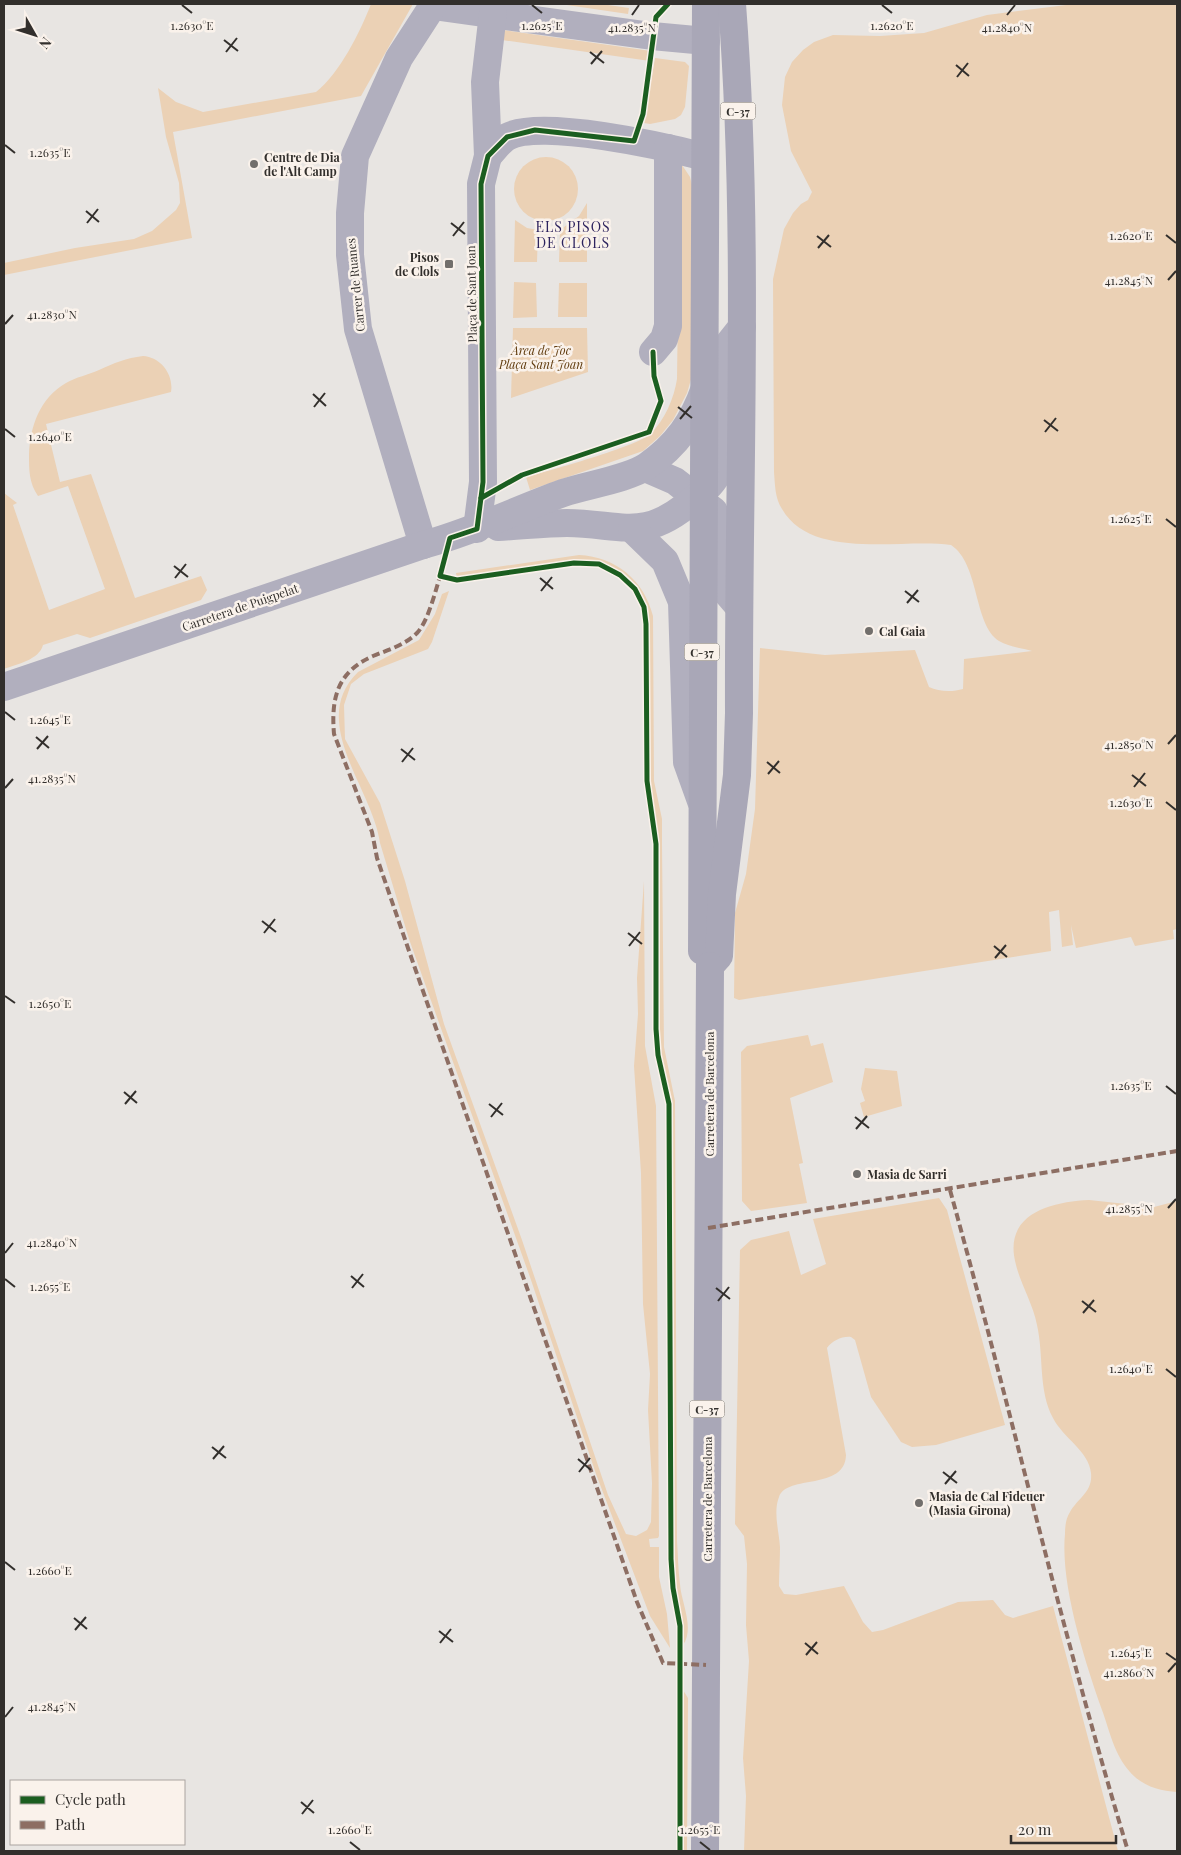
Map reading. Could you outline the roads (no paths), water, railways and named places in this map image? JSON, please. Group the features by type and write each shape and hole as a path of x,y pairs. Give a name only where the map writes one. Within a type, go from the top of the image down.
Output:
{"main road":[{"name":"C-37","path":"706,4 705,388 701,498 701,801 702,960 710,966 719,956 722,894 737,775 742,327 740,163 732,4"},
{"name":"Carretera de Barcelona","path":"705,1851 710,966"}],"street":[{"name":"Carrer de Ruanes","path":"423,545 358,329 350,247 355,156 399,58 433,5 652,36 706,41"},
{"name":"Plaça de Sant Joan","path":"477,529 483,482 481,184 488,156 485,82 493,13"},
{"path":"488,156 507,137 535,130 615,137 660,160 705,157"},
{"path":"653,352 664,339 668,326 660,160"},
{"path":"477,529 567,523 632,529 658,524 701,498 715,482 720,469 723,350 742,327"},
{"path":"477,529 564,493 645,468 685,431 696,412 705,388"},
{"path":"645,468 675,481 701,498 714,511 720,534 721,586 738,607"},
{"name":"Carretera de Puigpelat","path":"4,687 423,545 477,529"},
{"path":"632,529 665,562 682,602 687,762 701,801"}],"place":[{"name":"Centre de Dia de l'Alt Camp","path":"254,164"},
{"name":"Pisos de Clols","path":"449,264"},
{"name":"Cal Gaia","path":"869,631"},
{"name":"Masia de Sarri","path":"857,1174"},
{"name":"Masia de Cal Fideuer (Masia Girona)","path":"919,1503"}],"district":[{"name":"ELS PISOS DE CLOLS","path":"573,234"}],"park label":[{"name":"Àrea de Joc Plaça Sant Joan","path":"541,357"}]}
